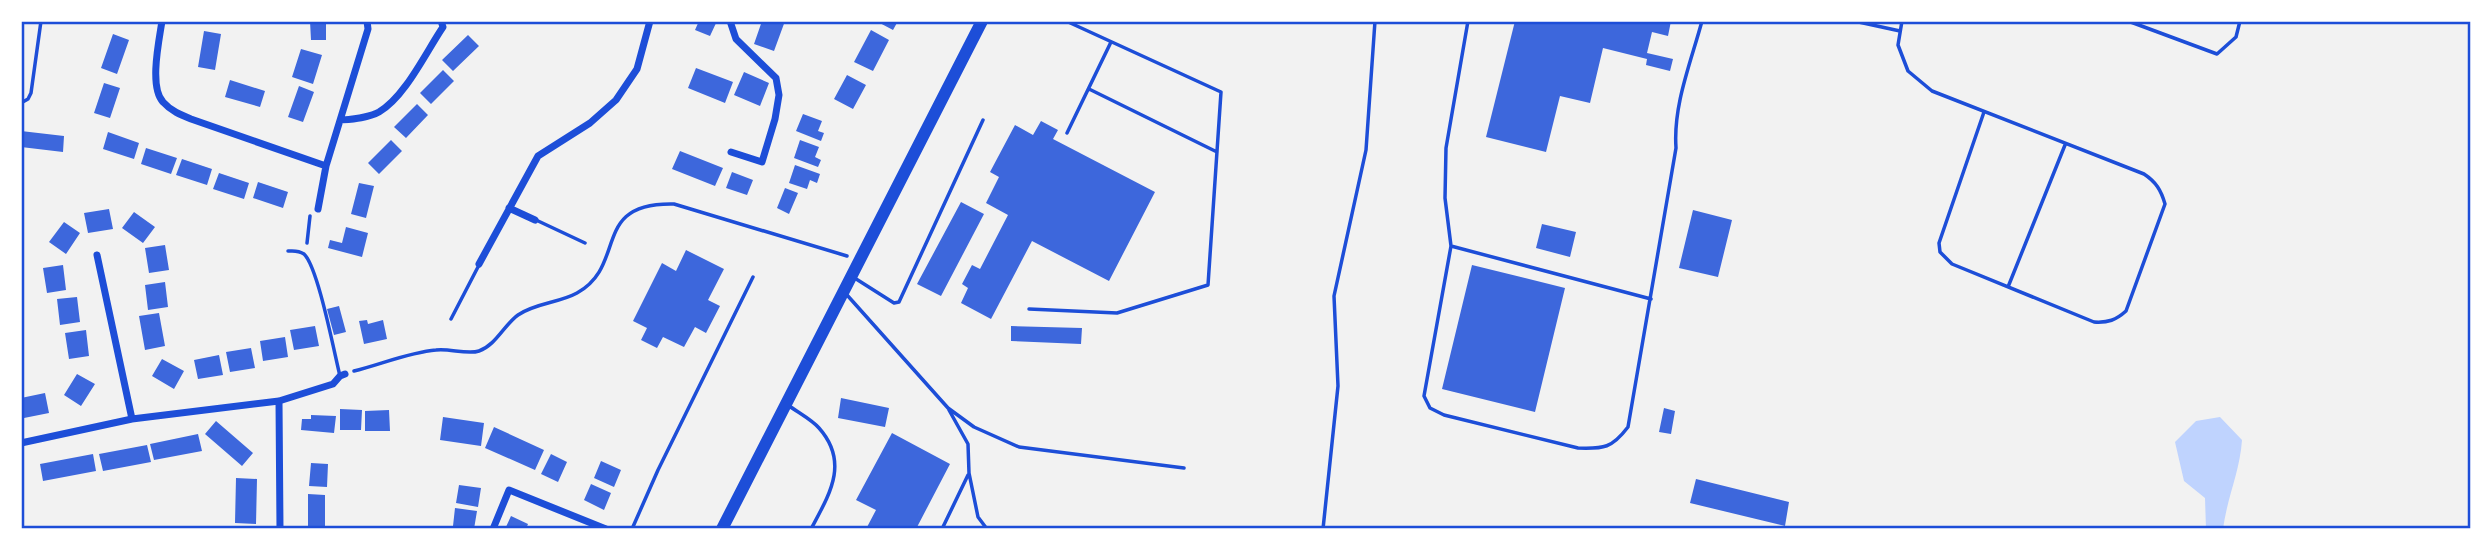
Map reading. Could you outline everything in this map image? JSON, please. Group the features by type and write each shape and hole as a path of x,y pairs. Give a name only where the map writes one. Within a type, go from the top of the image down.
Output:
{"main road":[{"path":"722,529 982,21"}],"street":[{"path":"162,21 156,69 160,100 174,112 191,119 326,166"},
{"path":"317,209 326,166 368,29 367,21"},
{"path":"341,120 378,113 396,98 443,27 441,21"},
{"path":"479,264 538,156 590,123 616,100 637,69 650,21"},
{"path":"730,21 736,39 776,78 779,95 762,162 731,152"},
{"path":"509,208 535,220"},
{"path":"97,255 132,419"},
{"path":"21,443 132,419 279,401 333,384 342,375"},
{"path":"279,401 280,529"},
{"path":"494,529 509,490 606,529"}],"lane":[{"path":"21,103 32,93 41,21"},
{"path":"1029,309 1116,313 1208,285 1221,92 1066,21"},
{"path":"1468,21 1446,148 1445,198 1451,246 1424,396 1430,408 1444,415 1578,448 1599,449 1615,444 1628,427 1676,148 1675,131 1702,21"},
{"path":"1854,21 1900,31"},
{"path":"1902,21 1898,46 1908,71 1931,91 2144,174 2155,182 2165,204 2160,223 2126,311 2111,321 2094,322 1952,264 1940,252 1939,247 1984,112"},
{"path":"1068,133 1111,42"},
{"path":"1088,89 1217,152"},
{"path":"851,276 894,303 899,302 983,120"},
{"path":"2008,287 2065,145"},
{"path":"535,220 585,243"},
{"path":"1451,246 1651,299"},
{"path":"288,251 297,250 311,264 342,375"},
{"path":"451,319 479,264"},
{"path":"632,529 753,277"},
{"path":"843,291 948,408 974,427 1019,447 1184,468"},
{"path":"786,404 818,427 835,453 833,488 811,529"},
{"path":"948,408 968,444 969,473 978,517 987,529"},
{"path":"942,529 969,473"}],"path":[{"path":"1323,529 1338,386 1334,296 1366,150 1375,21"},
{"path":"2128,21 2217,54 2236,37 2240,21"},
{"path":"342,375 436,349 478,351 496,338 520,313 577,293 590,283 600,269 623,217 631,211 656,204 674,204 859,260"},
{"path":"305,256 312,208 317,209"}],"water":[{"path":"2220,417 2242,440 2241,451 2223,529 2206,529 2205,498 2184,481 2175,442 2196,421"}],"building":[{"path":"310,21 326,21 326,40 311,40"},
{"path":"699,21 717,21 710,36 695,30"},
{"path":"762,21 785,21 774,51 754,44"},
{"path":"876,21 898,21 893,30"},
{"path":"1515,21 1671,21 1668,36 1652,32 1647,53 1673,59 1670,71 1646,65 1647,59 1603,48 1590,103 1560,96 1546,152 1486,137"},
{"path":"871,30 889,40 873,71 854,62"},
{"path":"204,31 221,34 215,70 198,67"},
{"path":"113,34 129,40 117,74 101,68"},
{"path":"468,35 479,46 453,71 442,60"},
{"path":"301,49 322,55 313,84 292,77"},
{"path":"696,68 733,82 725,103 688,88"},
{"path":"443,70 454,81 431,104 420,93"},
{"path":"744,72 769,83 760,106 734,95"},
{"path":"847,75 866,85 853,109 834,99"},
{"path":"230,80 265,91 260,107 225,97"},
{"path":"104,83 120,88 110,118 94,113"},
{"path":"299,86 314,92 303,122 288,117"},
{"path":"417,104 428,115 406,138 394,127"},
{"path":"803,114 822,121 818,131 824,133 821,141 796,131"},
{"path":"1041,121 1058,130 1053,139 1155,192 1109,281 1032,241 991,319 961,303 968,288 962,284 972,265 980,269 1008,215 986,203 999,177 990,172 1015,125 1033,135"},
{"path":"21,131 64,136 63,152 21,147"},
{"path":"108,132 139,143 134,159 103,149"},
{"path":"391,140 402,151 379,174 368,163"},
{"path":"800,140 819,147 815,157 821,160 818,167 794,158"},
{"path":"146,148 177,158 171,174 141,164"},
{"path":"680,151 723,168 715,186 672,169"},
{"path":"182,159 212,169 207,185 176,175"},
{"path":"795,165 820,174 817,183 810,180 807,189 789,183"},
{"path":"732,172 753,180 747,195 726,188"},
{"path":"219,173 249,183 244,199 213,189"},
{"path":"258,182 288,192 283,208 253,198"},
{"path":"359,183 374,186 366,218 351,214"},
{"path":"785,188 798,193 789,214 777,208"},
{"path":"961,202 984,214 941,296 917,284"},
{"path":"109,209 113,229 88,233 84,213"},
{"path":"1693,210 1732,220 1718,277 1679,268"},
{"path":"134,212 155,227 143,243 122,228"},
{"path":"64,222 80,233 66,254 49,242"},
{"path":"1542,224 1576,232 1570,257 1536,248"},
{"path":"346,227 368,233 362,257 328,248 330,240 342,243"},
{"path":"165,245 169,270 149,273 145,248"},
{"path":"686,250 724,269 708,300 720,306 706,333 695,327 684,347 663,337 657,348 641,340 647,328 633,321 662,263 676,271"},
{"path":"63,265 66,290 47,293 43,268"},
{"path":"1472,265 1565,288 1535,412 1442,389"},
{"path":"165,282 168,307 148,310 145,285"},
{"path":"77,297 80,322 60,325 57,299"},
{"path":"339,306 346,332 334,335 327,309"},
{"path":"159,313 165,346 145,350 139,316"},
{"path":"367,320 368,324 383,320 387,339 364,344 359,321"},
{"path":"315,326 319,346 294,350 290,330"},
{"path":"1011,326 1082,328 1081,344 1011,341"},
{"path":"86,330 89,356 69,359 65,333"},
{"path":"285,337 288,357 263,361 260,341"},
{"path":"251,348 255,368 230,372 226,352"},
{"path":"219,355 223,375 198,379 194,360"},
{"path":"162,359 184,371 174,389 152,376"},
{"path":"77,374 95,384 81,406 64,395"},
{"path":"45,393 49,413 24,418 21,398"},
{"path":"841,398 889,408 885,427 838,418"},
{"path":"1664,408 1675,411 1671,434 1659,432"},
{"path":"340,409 362,410 361,430 340,430"},
{"path":"389,410 390,431 365,431 365,411"},
{"path":"311,415 336,416 334,433 301,430 302,419 311,419"},
{"path":"443,417 484,423 481,446 440,440"},
{"path":"216,421 253,453 242,466 205,434"},
{"path":"494,427 544,450 535,470 485,448"},
{"path":"892,433 950,464 916,529 866,529 876,510 856,500"},
{"path":"198,434 202,451 154,460 150,444"},
{"path":"147,445 151,462 103,471 99,454"},
{"path":"93,454 96,471 43,481 40,464"},
{"path":"551,454 567,462 558,482 541,474"},
{"path":"601,461 621,470 614,487 594,478"},
{"path":"311,463 328,464 327,487 309,486"},
{"path":"236,478 257,479 256,524 235,523"},
{"path":"1696,479 1789,502 1785,526 1690,503"},
{"path":"591,484 611,493 604,510 584,500"},
{"path":"459,485 481,488 478,507 456,503"},
{"path":"308,494 325,495 325,529 308,529"},
{"path":"455,508 477,511 474,529 453,526"},
{"path":"511,516 528,524 526,529 505,529"}]}
